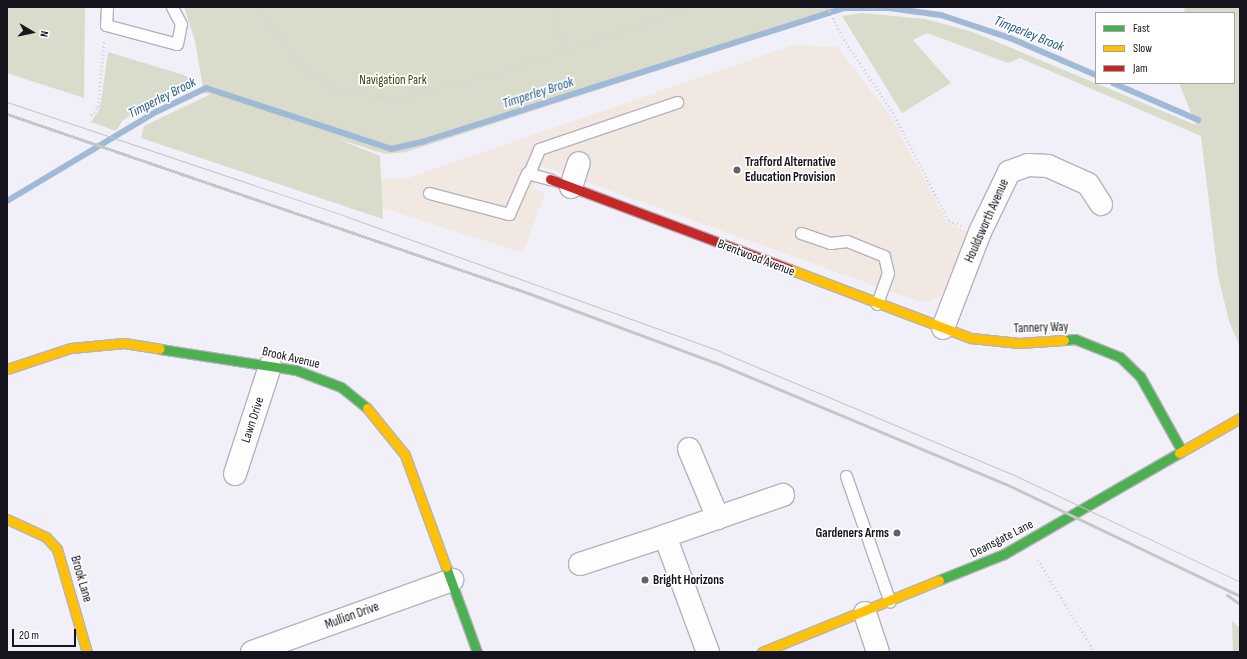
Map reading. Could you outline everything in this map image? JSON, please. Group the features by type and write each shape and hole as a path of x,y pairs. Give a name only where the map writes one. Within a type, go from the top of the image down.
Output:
{"street":[{"path":"570,187 579,163"},
{"name":"Houldsworth Avenue","path":"943,328 980,232 1005,177 1028,165 1048,166 1082,181 1094,189 1100,204"},
{"name":"Brentwood Avenue","path":"550,179 943,328"},
{"name":"Tannery Way","path":"943,328 971,338 1007,342 1075,339 1109,351 1140,376 1182,451"},
{"name":"Brook Avenue","path":"7,369 71,348 109,343 136,344 270,366 313,375 341,387 363,403 390,433 413,471 477,652"},
{"name":"Lawn Drive","path":"235,474 270,366"},
{"name":"Deansgate Lane","path":"762,652 865,613 1027,543 1240,418"},
{"path":"689,449 718,518"},
{"path":"580,564 783,495"},
{"name":"Brook Lane","path":"7,519 46,537 57,549 65,567 87,652"},
{"path":"665,536 685,586 708,652"},
{"name":"Mullion Drive","path":"252,652 452,580"},
{"path":"865,613 878,652"}],"lane":[{"path":"107,7 106,25 177,44 181,24 172,7"},
{"path":"429,193 509,214 524,176 529,173 540,149 677,102"},
{"path":"529,173 550,179"},
{"path":"802,233 830,243 847,241 884,256 888,273 877,304"},
{"path":"846,476 890,602"}],"path":[{"path":"258,7 303,68 331,87 392,101 512,69 689,7"},
{"path":"552,7 564,50"},
{"path":"828,7 842,36 894,116 949,221 980,232"},
{"path":"91,115 98,107 106,25"},
{"path":"1027,543 1095,652"}],"shaded area":[{"name":"Trafford Alternative Education Provision","path":"794,45 837,47 890,115 947,223 968,232 941,296 931,301 920,302 542,166 533,189 545,193 523,253 341,195 343,181 408,178"}],"green space":[{"path":"7,7 85,7 84,98 7,73"},
{"name":"Navigation Park","path":"184,7 834,7 836,13 406,152 385,154 338,139 380,156 383,219 141,138 144,126 211,94 204,93 195,41"},
{"path":"1185,7 1240,7 1240,347 1229,321 1218,276 1201,136 1020,58 1008,63 927,33 913,40 951,83 902,113 842,16 862,13 925,19 973,32 1196,125 1179,84 1235,84 1235,12 1184,12"},
{"path":"108,52 184,75 194,80 123,120 116,131 91,122 100,108"},
{"path":"1232,621 1240,628 1240,652 1233,652"}],"waterway":[{"name":"Timperley Brook","path":"7,201 156,112 206,88 391,149 425,141 845,8 889,8 941,15 1010,38 1095,75"},
{"name":"Timperley Brook","path":"1115,84 1198,120"}],"tram line":[{"path":"7,102 345,216 719,351 1012,474 1240,582"}],"railway":[{"path":"7,114 528,293 714,362 1006,484 1240,596"},
{"path":"1227,595 1240,604"}],"traffic: fast":[{"path":"1064,340 1075,339 1120,357 1140,376 1182,451"},
{"path":"160,349 296,370 341,387 367,408"},
{"path":"939,580 1004,554 1179,453"},
{"path":"446,567 477,652"}],"traffic: slow":[{"path":"789,269 971,338 1019,343 1064,340"},
{"path":"7,369 71,348 124,343 160,349"},
{"path":"367,408 405,455 446,567"},
{"path":"1179,453 1240,418"},
{"path":"7,519 46,537 57,549 87,652"},
{"path":"762,652 939,580"}],"traffic: jam":[{"path":"550,179 789,269"}],"place":[{"name":"Trafford Alternative Education Provision","path":"737,170"},
{"name":"Gardeners Arms","path":"897,533"},
{"name":"Bright Horizons","path":"645,580"}]}
